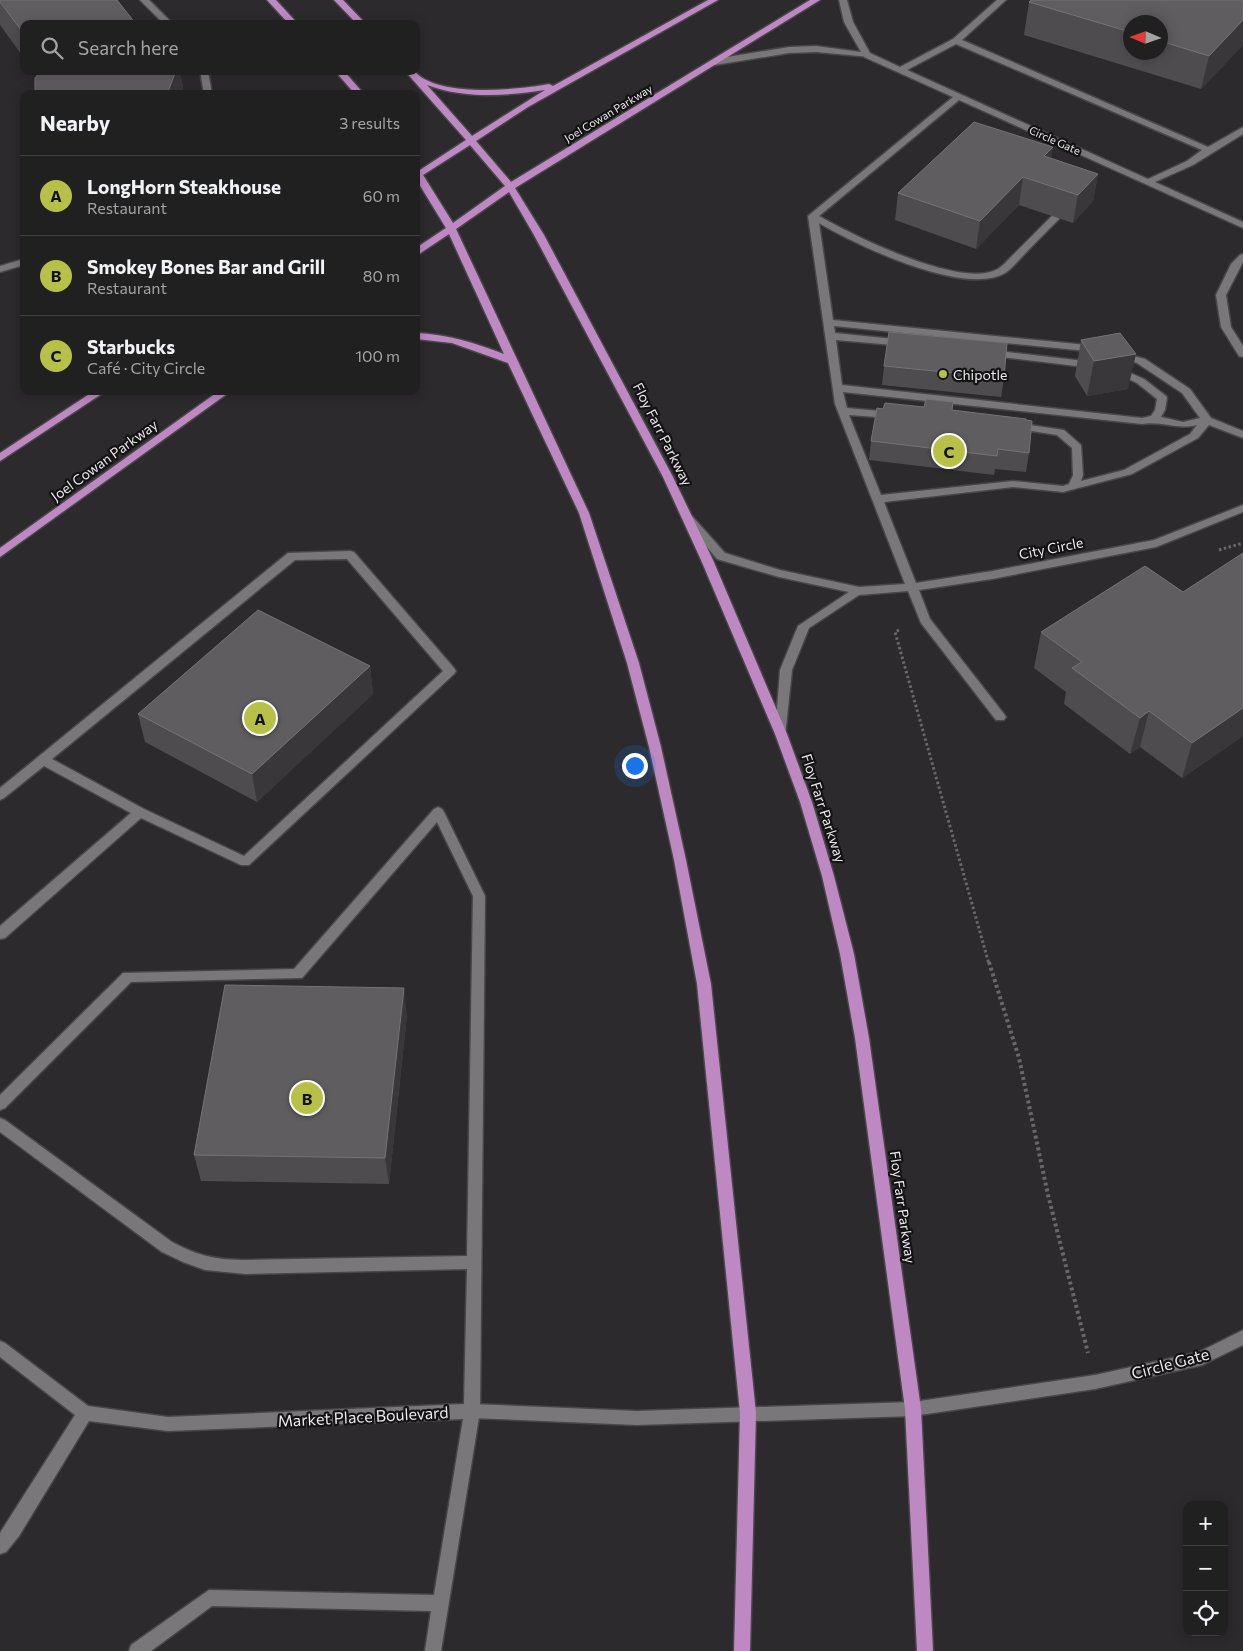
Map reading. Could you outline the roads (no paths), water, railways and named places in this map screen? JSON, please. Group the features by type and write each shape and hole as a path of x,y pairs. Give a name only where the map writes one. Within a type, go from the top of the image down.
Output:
{"main road":[{"path":"271,0 290,20"},
{"path":"338,0 358,20"},
{"path":"420,172 525,105 714,0"},
{"name":"Joel Cowan Parkway","path":"420,251 510,187 816,0"},
{"path":"343,75 356,90"},
{"name":"Floy Farr Parkway","path":"412,75 471,140 510,187 539,235 668,477 707,560 781,734 806,802 826,866 847,954 862,1038 913,1409 925,1651"},
{"path":"416,80 442,89 474,94 522,92 559,86"},
{"path":"420,179 451,228 584,513 633,663 660,766 704,984 748,1413 742,1651"},
{"path":"420,336 438,336 455,340 512,361"},
{"path":"0,458 96,395"},
{"name":"Joel Cowan Parkway","path":"0,553 220,395"}],"street":[{"path":"144,0 165,20"},
{"path":"842,0 854,35 867,55"},
{"path":"901,70 956,41 1002,0"},
{"path":"956,41 1208,150"},
{"name":"Circle Gate","path":"715,62 807,49 844,51 867,55 959,96 1104,167 1148,182 1243,225"},
{"path":"205,75 207,90"},
{"path":"813,216 959,96"},
{"path":"1148,182 1190,163 1208,150 1243,130"},
{"path":"813,216 848,236 921,266 966,276 985,276 1002,271 1056,217"},
{"path":"813,216 842,411 925,620 1000,717"},
{"path":"1243,257 1236,264 1221,295 1226,327 1243,354"},
{"path":"0,269 20,263"},
{"path":"828,322 1101,350 1141,361 1186,391 1206,420 1243,435"},
{"path":"830,336 916,344"},
{"path":"974,351 1107,366 1136,377 1151,387 1162,398 1160,410 1155,419"},
{"path":"838,388 1142,421 1155,419 1183,426 1206,420"},
{"path":"842,411 901,416"},
{"path":"876,498 1013,484 1063,489 1128,472 1194,436 1206,420"},
{"path":"1008,426 1060,432 1077,447 1078,475 1073,486"},
{"name":"City Circle","path":"683,512 721,556 779,573 859,591 911,587 992,575 1156,543 1243,508"},
{"path":"0,795 292,556 350,555 450,671 245,862 140,812 43,760"},
{"name":"City Circle","path":"781,734 786,670 804,626 859,591"},
{"path":"0,934 140,812"},
{"path":"0,1104 128,977 297,974 438,812 479,896 472,1411 433,1651"},
{"path":"0,1124 167,1246 193,1261 214,1266 246,1267 474,1262"},
{"name":"Circle Gate","path":"913,1409 1095,1382 1202,1358 1243,1337"},
{"name":"Market Place Boulevard","path":"0,1348 85,1413 168,1424 472,1411 636,1418 913,1409"},
{"path":"0,1546 13,1530 85,1413"},
{"path":"137,1651 209,1598 441,1604"}],"place":[{"name":"Chipotle","path":"943,374"},
{"name":"Starbucks","path":"949,451"},
{"name":"LongHorn Steakhouse","path":"260,718"},
{"name":"Smokey Bones Bar and Grill","path":"307,1098"}]}
